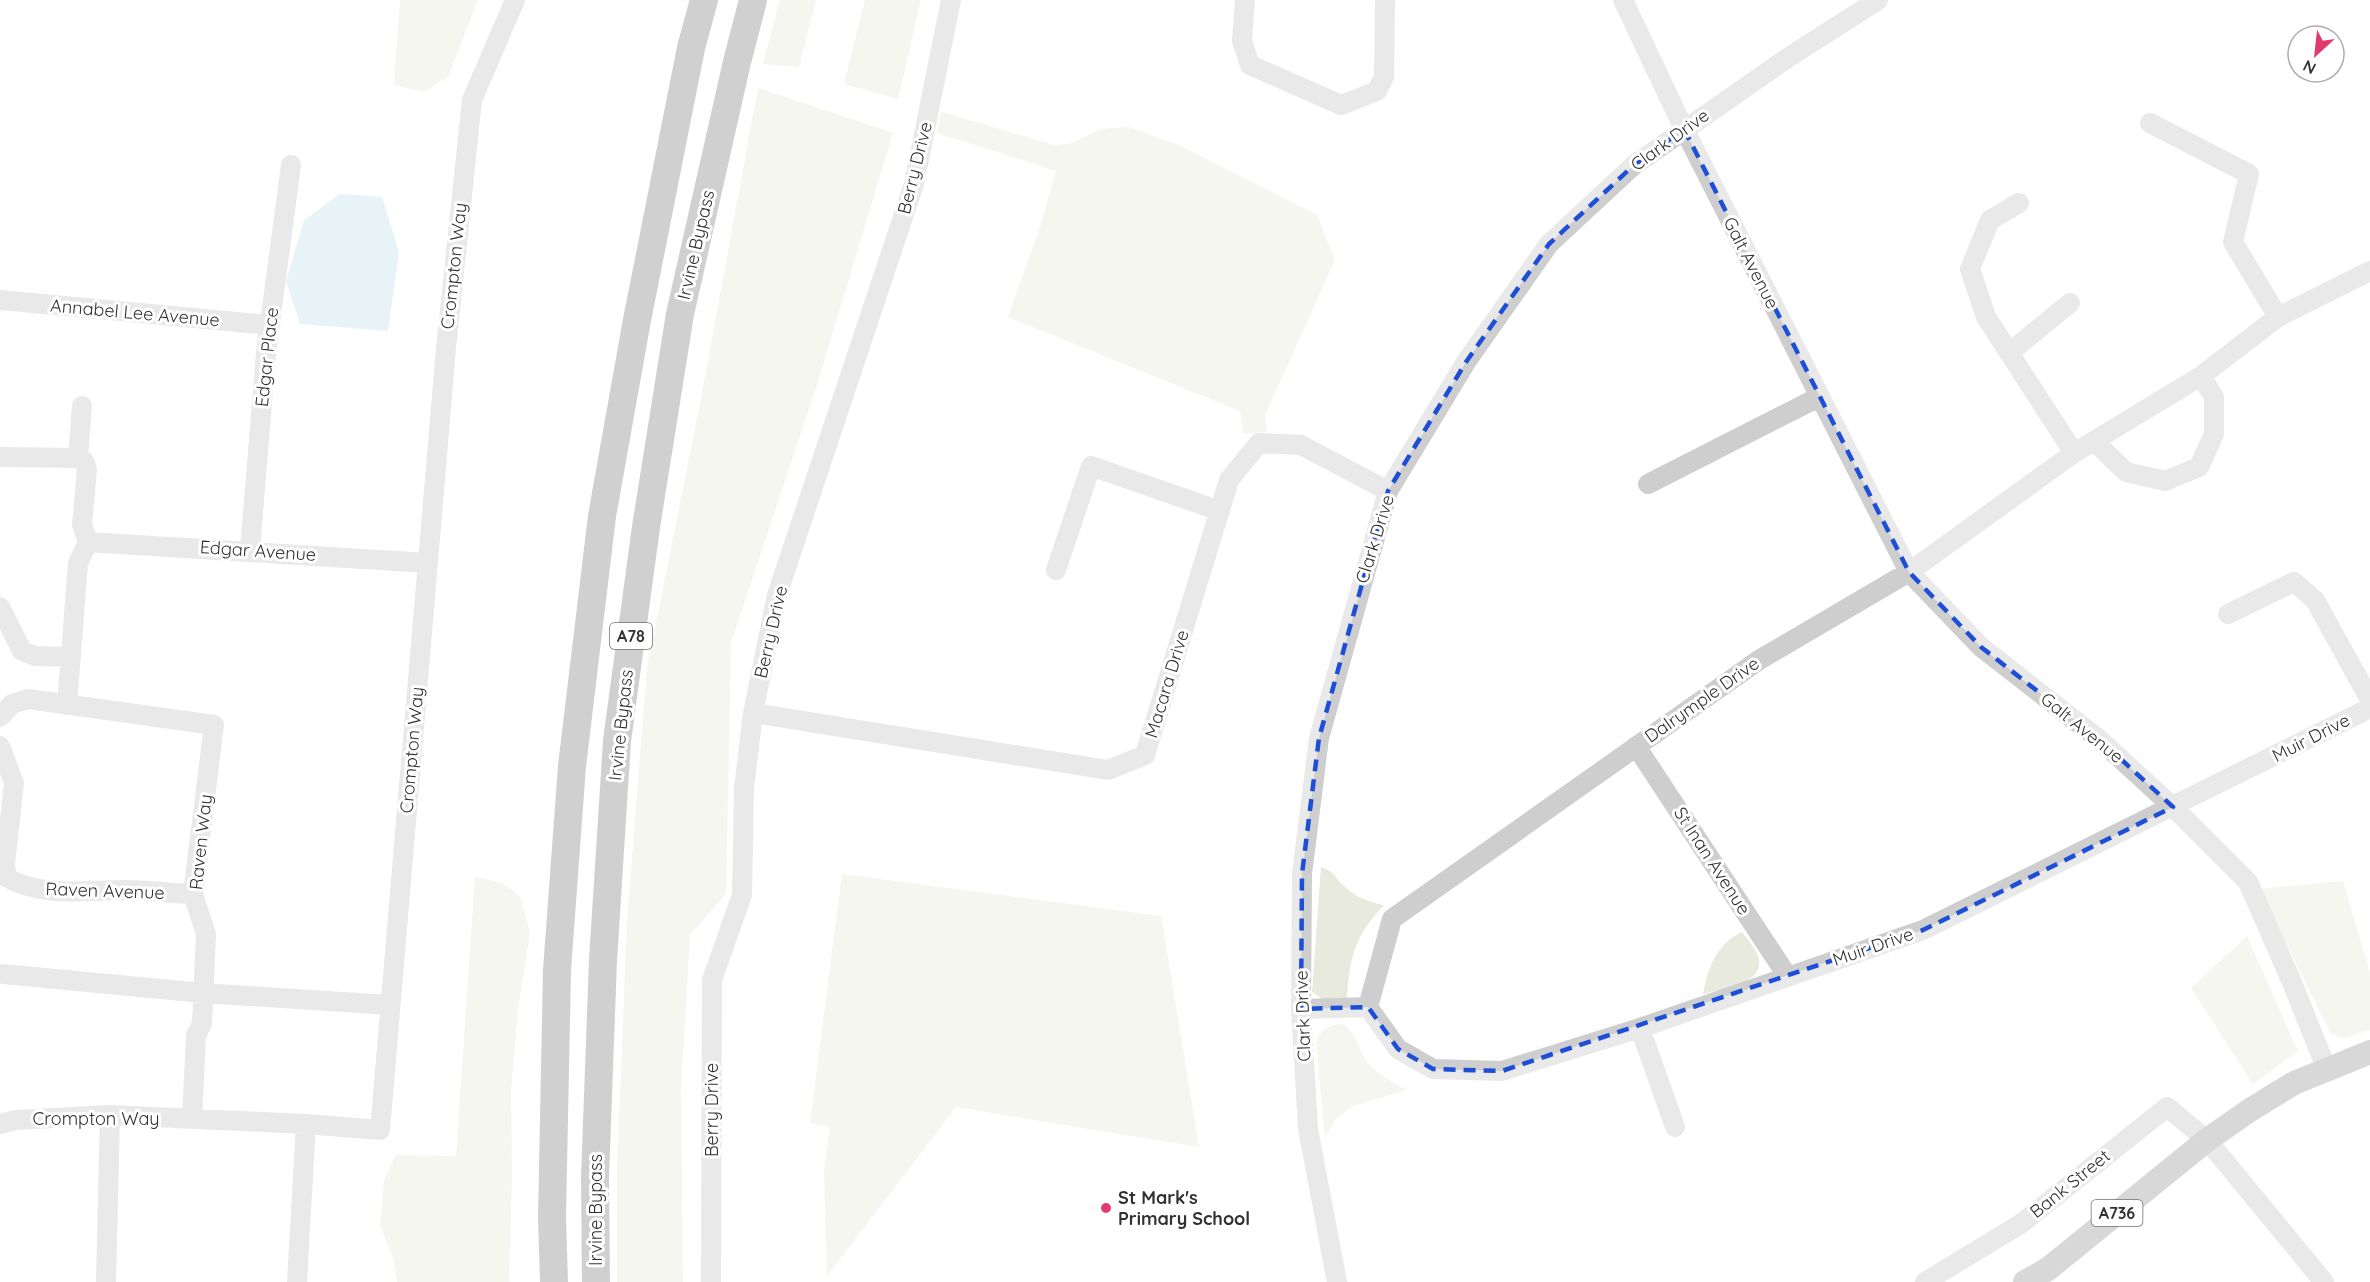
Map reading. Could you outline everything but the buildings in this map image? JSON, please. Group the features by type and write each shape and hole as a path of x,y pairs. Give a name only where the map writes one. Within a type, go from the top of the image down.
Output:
{"highway":[{"name":"A78","path":"554,1282 552,1217 558,970 572,766 602,516 637,320 691,48 704,0"},
{"name":"Irvine Bypass","path":"596,1282 595,1177 601,994 617,741 646,527 680,314 753,0"}],"main road":[{"name":"A736","path":"2025,1282 2048,1269 2207,1140 2294,1083 2370,1052"}],"street":[{"name":"Crompton Way","path":"0,1124 16,1120 110,1115 306,1124 380,1130 446,348 472,100 515,0"},
{"name":"Berry Drive","path":"711,1282 712,980 742,896 744,788 753,713 777,595 914,184 951,0"},
{"path":"1245,0 1242,41 1250,65 1341,105 1377,91 1384,77 1385,0"},
{"name":"Galt Avenue","path":"1623,0 1684,129 1909,572 1981,647 2100,740 2173,807 2248,882 2327,1070"},
{"name":"Clark Drive","path":"1337,1282 1308,1130 1301,1009 1302,874 1319,738 1388,491 1466,362 1549,244 1634,165 1789,57 1878,0"},
{"path":"2150,123 2249,174 2233,242 2278,317"},
{"name":"Edgar Place","path":"250,550 270,325 291,165"},
{"path":"2019,203 1990,220 1970,269 1986,317 2074,453"},
{"name":"Dalrymple Drive","path":"1368,1007 1392,920 1759,660 1909,572 2074,453 2201,376 2278,317 2370,271"},
{"name":"Annabel Lee Avenue","path":"0,300 270,325"},
{"path":"2009,353 2070,303"},
{"path":"2095,442 2126,472 2165,481 2199,467 2214,434 2214,398 2201,376"},
{"path":"1648,484 1819,397"},
{"path":"78,458 82,406"},
{"name":"Macara Drive","path":"753,713 1108,770 1145,755 1229,480 1259,443 1301,445 1388,491"},
{"path":"0,457 84,460 87,469 82,525 88,542 78,563 67,705 28,699 12,704 0,717"},
{"path":"1056,570 1091,466 1220,511"},
{"name":"Edgar Avenue","path":"88,542 250,550 428,563"},
{"path":"2228,614 2294,582 2315,600 2370,700"},
{"path":"0,607 19,646 28,654 71,657"},
{"name":"Raven Way","path":"67,705 214,725 193,894 206,934 202,1023 196,1036 192,1119"},
{"name":"Muir Drive","path":"1368,1007 1398,1049 1433,1069 1502,1071 1640,1028 1923,930 2370,708"},
{"name":"Raven Avenue","path":"0,746 14,783 5,864 6,877 18,884 45,891 127,890 193,894"},
{"name":"St Inan Avenue","path":"1636,746 1788,977"},
{"path":"3,974 203,993 390,1005"},
{"path":"1301,1009 1368,1007"},
{"path":"1640,1028 1675,1127"},
{"name":"Bank Street","path":"1925,1282 2022,1223 2167,1107 2207,1140"},
{"path":"106,1282 110,1115"},
{"path":"297,1282 306,1124"},
{"path":"2207,1140 2324,1282"}],"highlighted area":[{"path":"1684,129 1909,572 1981,647 2100,740 2173,807 1923,930 1502,1071 1433,1069 1398,1049 1368,1007 1301,1009 1302,874 1319,738 1388,491 1466,362 1549,244 1634,165"}],"shaded area":[{"path":"400,0 478,0 448,77 424,92 394,85"},
{"path":"780,0 816,0 799,67 763,64"},
{"path":"865,0 921,0 898,99 844,84"},
{"path":"758,88 893,133 816,388 731,643 726,894 690,935 681,1089 683,1282 617,1282 617,1171 627,923 647,668 700,404"},
{"path":"941,112 1055,145 1069,144 1100,129 1129,127 1178,145 1317,215 1335,260 1265,415 1267,432 1243,434 1240,411 1008,317 1040,227 1056,171 937,133"},
{"path":"1321,867 1332,872 1356,895 1384,905 1360,937 1352,958 1347,997 1328,1003 1312,992"},
{"path":"842,874 1161,916 1199,1147 956,1107 827,1276 824,1171 830,1127 810,1123"},
{"path":"475,877 500,882 520,896 530,932 518,1009 511,1092 512,1175 509,1282 397,1282 394,1260 380,1226 384,1180 396,1155 456,1156"},
{"path":"2343,881 2370,973 2370,1030 2344,1038 2331,1034 2259,889"},
{"path":"1742,932 1758,956 1759,965 1756,973 1741,984 1703,994 1711,966 1720,950 1733,937"},
{"path":"2247,936 2298,1051 2253,1084 2191,988"},
{"path":"1343,1024 1355,1037 1368,1063 1381,1075 1407,1090 1353,1106 1336,1119 1325,1137 1316,1041 1326,1028"}],"water":[{"path":"340,194 382,197 399,252 388,331 300,324 286,281 304,220"}],"place":[{"name":"St Mark's Primary School","path":"1106,1208"}]}
